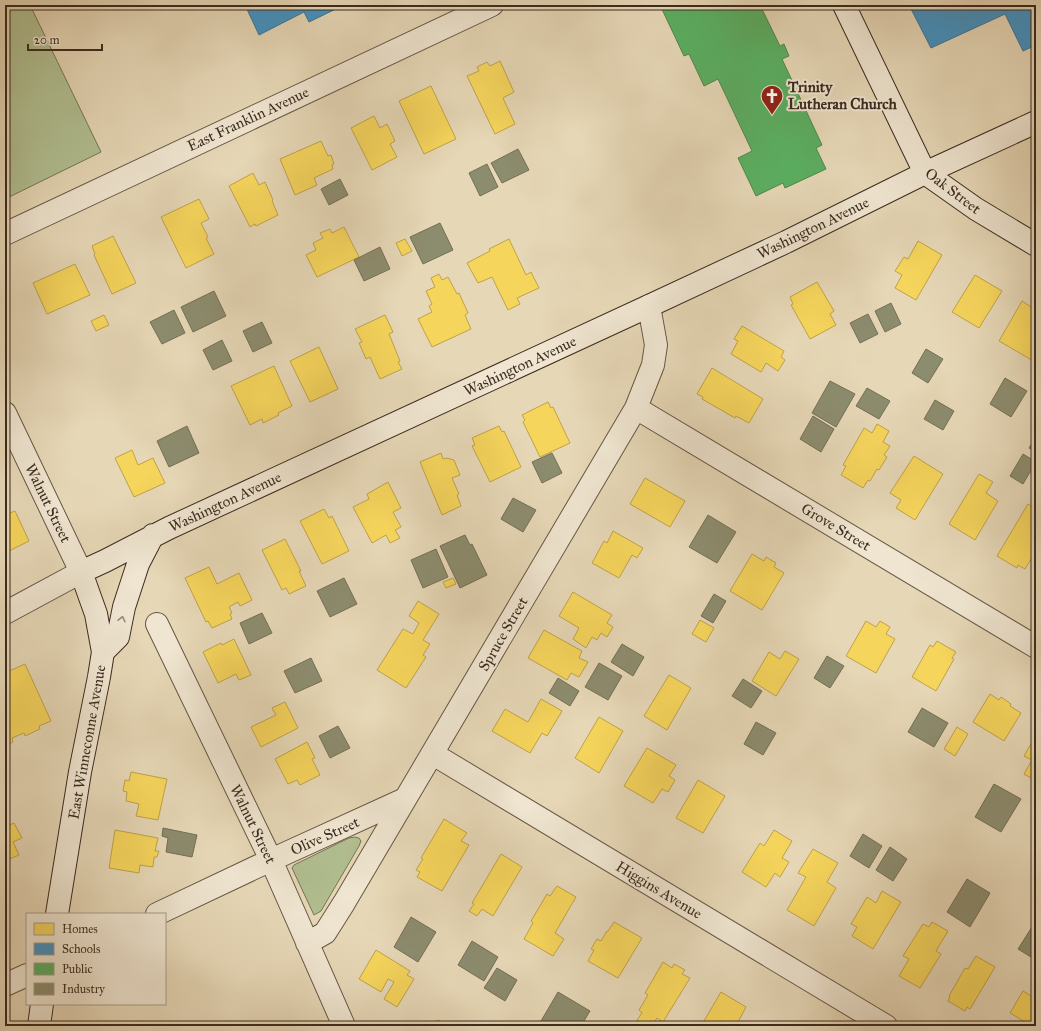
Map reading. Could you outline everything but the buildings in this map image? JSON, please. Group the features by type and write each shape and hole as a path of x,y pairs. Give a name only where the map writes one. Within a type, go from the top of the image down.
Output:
{"street":[{"name":"East Franklin Avenue","path":"5,234 492,5"},
{"name":"Oak Street","path":"844,5 925,173 976,209 1036,245"},
{"name":"Washington Avenue","path":"5,612 153,535 786,242 925,173 1036,122"},
{"name":"Spruce Street","path":"307,943 325,934 433,754 636,408 653,365 656,346 649,306"},
{"name":"Grove Street","path":"636,408 1036,647"},
{"name":"Walnut Street","path":"5,413 80,572"},
{"path":"103,652 118,636 124,607 138,564 153,535"},
{"name":"East Winneconne Avenue","path":"57,913 80,772 103,652 96,614 80,572"},
{"name":"Walnut Street","path":"157,624 271,860 344,1026"},
{"name":"Higgins Avenue","path":"433,754 886,1026"},
{"name":"Olive Street","path":"159,913 249,872 271,860 406,799"},
{"path":"5,985 26,975"},
{"path":"39,1026 42,1005"}],"green space":[{"path":"5,5 30,5 101,152 5,199"},
{"path":"349,838 359,838 361,841 359,846 321,911 314,915 292,868 294,865"}],"place":[{"name":"Trinity Lutheran Church","path":"772,116"}]}
